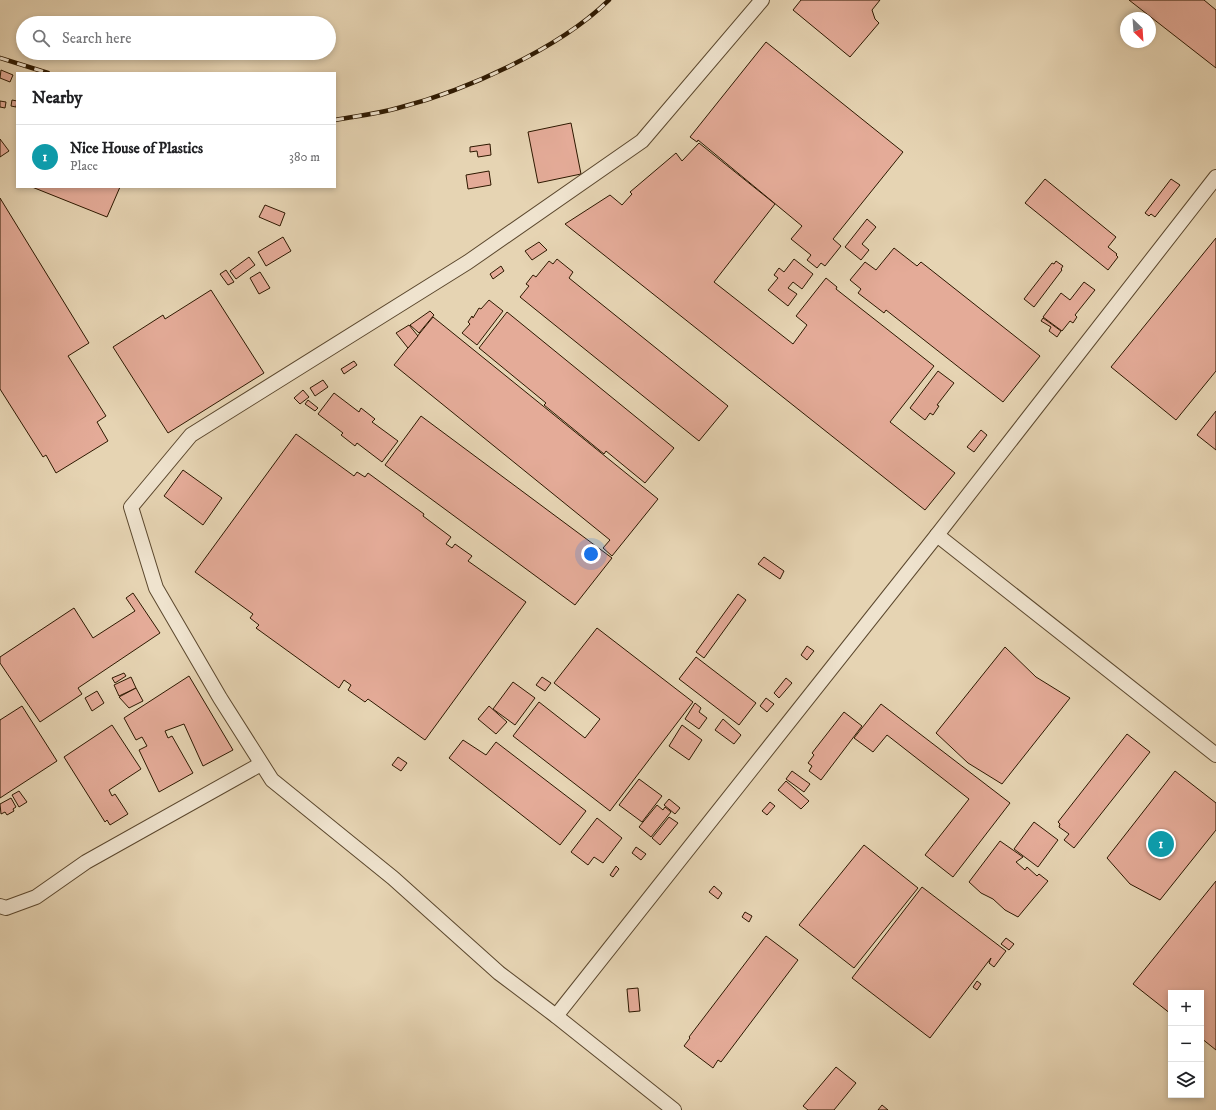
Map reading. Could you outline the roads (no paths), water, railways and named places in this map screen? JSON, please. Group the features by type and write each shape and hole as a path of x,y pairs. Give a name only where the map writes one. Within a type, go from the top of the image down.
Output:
{"lane":[{"path":"674,1110 556,1016 499,973 393,878 272,780 156,588 131,507 191,435 468,262 642,141 762,0"},
{"path":"556,1016 937,535 1216,177"},
{"path":"937,535 1216,755"},
{"path":"0,906 6,908 36,897 86,862 261,764"}],"railway":[{"path":"336,120 398,108 452,91 481,79 510,66 564,35 588,18 609,0"},
{"path":"0,58 45,72"}],"place":[{"name":"Nice House of Plastics","path":"1161,844"}]}
